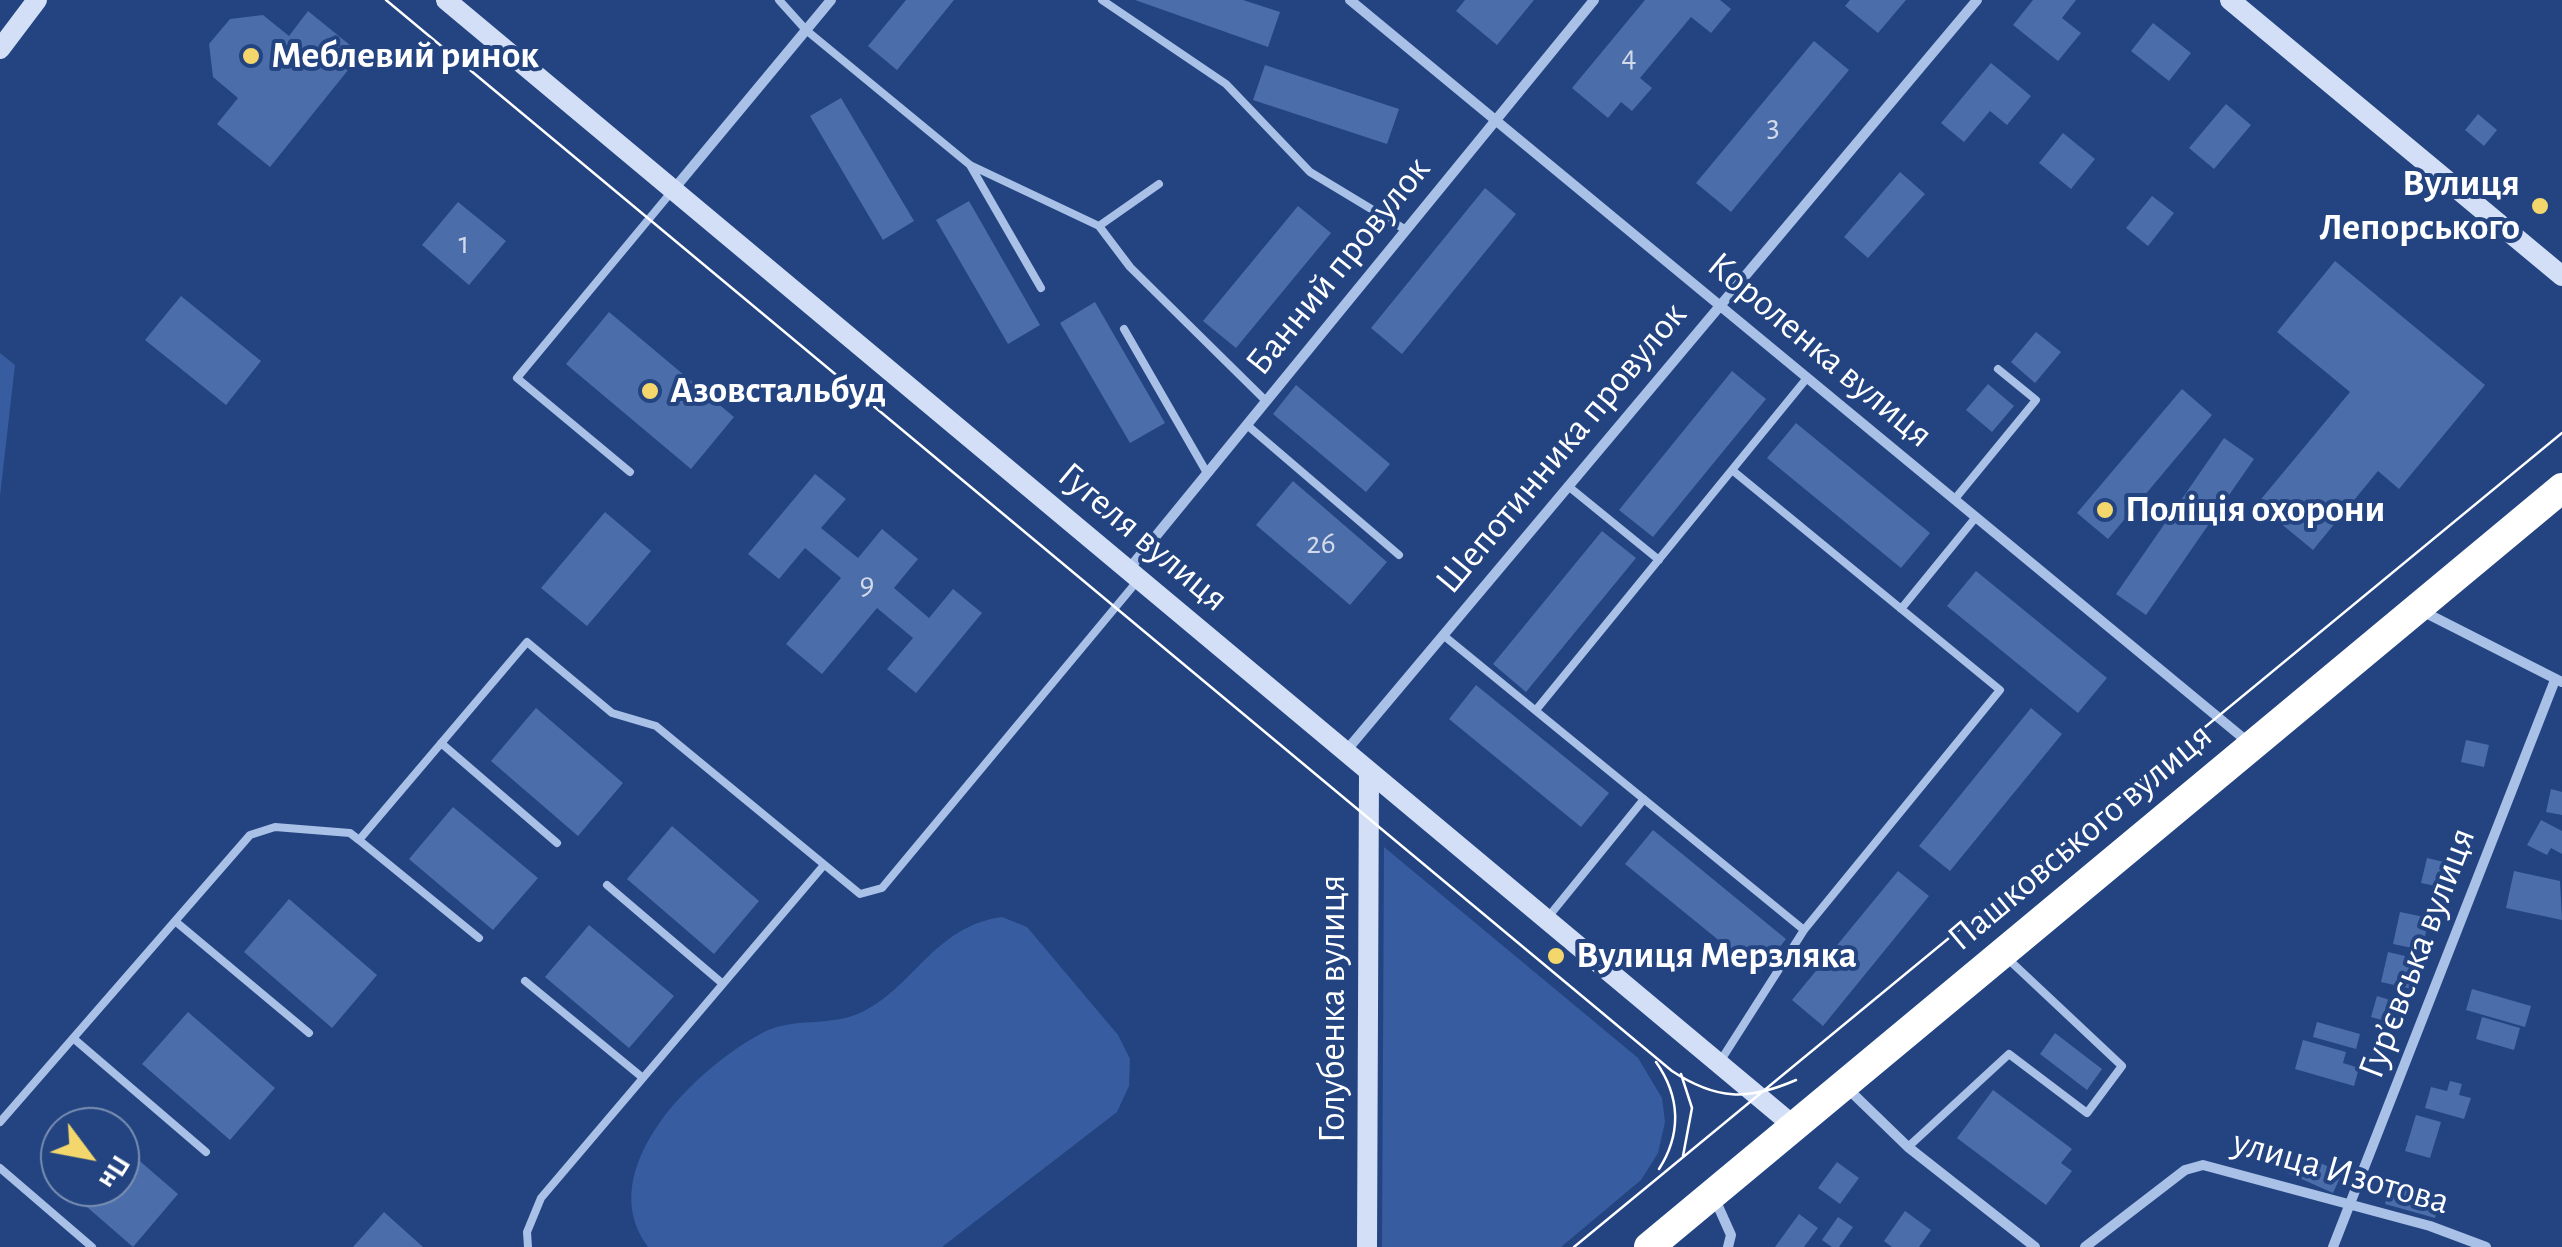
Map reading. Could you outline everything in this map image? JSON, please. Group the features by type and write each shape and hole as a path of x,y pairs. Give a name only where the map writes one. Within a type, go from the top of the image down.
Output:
{"highway":[{"name":"Пашковського вулиця","path":"1649,1247 2562,488"}],"street":[{"path":"0,50 37,0"},
{"name":"Гугеля вулиця","path":"446,0 1795,1127"},
{"path":"673,190 830,0"},
{"name":"Короленка вулиця","path":"1350,0 2252,746"},
{"name":"Банний провулок","path":"1133,575 1247,424 1594,0"},
{"name":"Шепотинника провулок","path":"1345,752 1977,0"},
{"path":"2230,0 2562,276"},
{"path":"2417,608 2558,682"},
{"name":"Гур’євська вулиця","path":"2334,1247 2558,682"},
{"name":"Голубенка вулиця","path":"1367,1247 1370,772"},
{"path":"1844,1086 1908,1147 2035,1247"},
{"name":"улица Изотова","path":"2085,1247 2194,1166 2430,1226 2486,1247"},
{"path":"1713,1195 1730,1235 1728,1247"}],"lane":[{"path":"779,0 806,30 970,165 1098,226 1130,267 1266,401"},
{"path":"1102,0 1226,84 1310,172 1406,230"},
{"path":"970,165 1041,288"},
{"path":"1098,226 1159,184"},
{"path":"630,472 517,378 673,190"},
{"path":"1124,329 1208,473"},
{"path":"1954,500 2036,400 1998,370"},
{"path":"1536,710 1807,378"},
{"path":"1247,424 1399,554"},
{"path":"1719,1064 1804,930 2000,690 1732,470"},
{"path":"1568,486 1659,560"},
{"path":"1901,609 1976,518"},
{"path":"359,840 527,642 612,713 656,726 860,894 882,888 1133,575"},
{"path":"1444,634 1804,930"},
{"path":"441,743 558,843"},
{"path":"1546,919 1644,799"},
{"path":"0,1122 250,834 276,828 350,833 478,938"},
{"path":"528,1247 527,1232 540,1198 824,865"},
{"path":"607,885 723,984"},
{"path":"175,921 309,1033"},
{"path":"1908,1147 2009,1054 2087,1112 2122,1066 2003,954"},
{"path":"525,982 643,1078"},
{"path":"73,1038 206,1152"},
{"path":"0,1168 92,1247"}],"shaded area":[{"path":"0,353 15,365 0,496"},
{"path":"1384,847 1638,1058 1662,1098 1665,1122 1658,1153 1641,1180 1561,1247 1382,1247"},
{"path":"1002,917 1027,927 1118,1035 1130,1059 1129,1086 1117,1112 942,1247 648,1247 634,1217 632,1185 642,1154 683,1094 710,1069 764,1032 860,1013 895,989 959,932"}],"building":[{"path":"906,0 954,0 897,70 868,46"},
{"path":"1135,0 1243,0 1280,12 1268,47"},
{"path":"1465,0 1534,0 1497,45 1456,11"},
{"path":"1645,0 1720,0 1731,9 1711,33 1691,17 1640,78 1652,88 1632,111 1621,102 1608,118 1572,88"},
{"path":"1850,0 1906,0 1878,33 1845,6"},
{"path":"2033,0 2076,0 2062,18 2081,33 2058,61 2013,25"},
{"path":"308,11 361,54 270,167 217,124 238,98 213,77 209,44 230,19 263,15 289,36"},
{"path":"2153,23 2191,53 2169,81 2131,51"},
{"path":"1814,41 1849,70 1731,212 1696,183"},
{"path":"1991,63 2031,96 2007,125 1990,111 1964,142 1941,123"},
{"path":"1265,65 1399,109 1387,144 1253,100"},
{"path":"841,98 914,221 883,240 810,116"},
{"path":"2226,104 2251,125 2214,169 2189,148"},
{"path":"2478,114 2497,130 2484,146 2465,130"},
{"path":"2063,133 2095,159 2071,189 2039,163"},
{"path":"1900,172 1925,194 1868,258 1844,237"},
{"path":"1485,188 1516,214 1402,354 1371,328"},
{"path":"2152,196 2174,213 2148,246 2126,228"},
{"path":"969,201 1040,325 1008,344 936,220"},
{"path":"458,202 506,241 469,285 422,245"},
{"path":"1298,206 1331,233 1236,348 1203,321"},
{"path":"2335,261 2485,385 2399,489 2378,471 2313,550 2257,504 2350,392 2277,332"},
{"path":"181,296 261,361 226,405 145,340"},
{"path":"1095,302 1165,423 1130,443 1060,323"},
{"path":"609,312 734,417 691,469 566,364"},
{"path":"2036,332 2061,352 2035,383 2011,362"},
{"path":"1732,371 1766,399 1653,537 1619,510"},
{"path":"1988,384 2014,406 1992,432 1966,410"},
{"path":"1296,385 1390,464 1366,492 1273,414"},
{"path":"2182,389 2212,415 2108,539 2077,513"},
{"path":"1796,423 1930,533 1901,568 1767,458"},
{"path":"2224,438 2254,459 2146,615 2116,594"},
{"path":"815,474 846,499 821,528 858,558 882,529 918,559 894,588 929,618 953,589 982,613 916,693 887,669 913,638 877,608 822,674 786,644 841,578 805,548 779,579 748,554"},
{"path":"1293,481 1387,562 1350,605 1256,525"},
{"path":"605,512 651,551 587,626 541,588"},
{"path":"1602,531 1636,558 1526,692 1493,664"},
{"path":"1976,571 2107,678 2078,713 1947,606"},
{"path":"1476,685 1609,793 1581,827 1449,719"},
{"path":"536,708 623,783 578,836 491,761"},
{"path":"2031,708 2062,734 1950,871 1919,846"},
{"path":"2466,740 2489,745 2484,767 2461,762"},
{"path":"2551,789 2562,792 2562,815 2546,812"},
{"path":"453,807 538,878 493,930 409,859"},
{"path":"2541,820 2562,831 2562,854 2551,848 2547,855 2527,845"},
{"path":"672,826 759,901 714,954 627,879"},
{"path":"1653,830 1786,939 1759,973 1625,864"},
{"path":"2427,858 2457,865 2452,889 2421,883"},
{"path":"1898,871 1929,896 1823,1026 1792,1000"},
{"path":"2514,871 2560,881 2562,920 2506,908"},
{"path":"289,899 377,975 332,1028 244,952"},
{"path":"2400,912 2429,918 2422,950 2393,944"},
{"path":"589,925 674,996 629,1048 545,977"},
{"path":"2388,952 2405,956 2403,965 2417,968 2412,989 2381,982"},
{"path":"2472,989 2531,1006 2525,1027 2466,1010"},
{"path":"2377,996 2406,1005 2400,1025 2371,1017"},
{"path":"188,1012 275,1088 230,1140 142,1064"},
{"path":"2482,1017 2520,1028 2514,1050 2476,1039"},
{"path":"2317,1022 2360,1034 2356,1049 2313,1037"},
{"path":"2055,1033 2102,1069 2087,1090 2040,1054"},
{"path":"2303,1040 2346,1052 2343,1063 2359,1068 2354,1086 2295,1069"},
{"path":"2450,1081 2462,1084 2459,1095 2471,1098 2464,1119 2425,1108 2431,1087 2447,1091"},
{"path":"1993,1090 2072,1149 2061,1163 2072,1171 2046,1205 1957,1138"},
{"path":"2416,1115 2441,1122 2430,1158 2405,1151"},
{"path":"2288,1148 2342,1173 2333,1193 2279,1169"},
{"path":"140,1161 178,1194 133,1247 87,1207 140,1207"},
{"path":"1837,1162 1859,1178 1840,1204 1818,1188"},
{"path":"2392,1181 2442,1195 2435,1218 2385,1204"},
{"path":"1905,1211 1931,1230 1919,1247 1892,1247 1884,1241"},
{"path":"384,1212 423,1247 353,1247"},
{"path":"1799,1214 1818,1228 1804,1247 1775,1247"},
{"path":"1838,1217 1853,1227 1839,1247 1832,1247 1822,1240"}],"tram line":[{"path":"386,0 1672,1071 1703,1088 1732,1094 1763,1092 1796,1080"},
{"path":"1574,1247 2562,433"},
{"path":"1656,1062 1670,1088 1675,1115 1672,1142 1659,1169"},
{"path":"1681,1074 1692,1108 1683,1156"}],"place":[{"name":"Меблевий ринок","path":"251,56"},
{"name":"Вулиця Лепорського","path":"2540,206"},
{"name":"Азовстальбуд","path":"650,391"},
{"name":"Поліція охорони","path":"2105,510"},
{"name":"Вулиця Мерзляка","path":"1556,956"}]}
